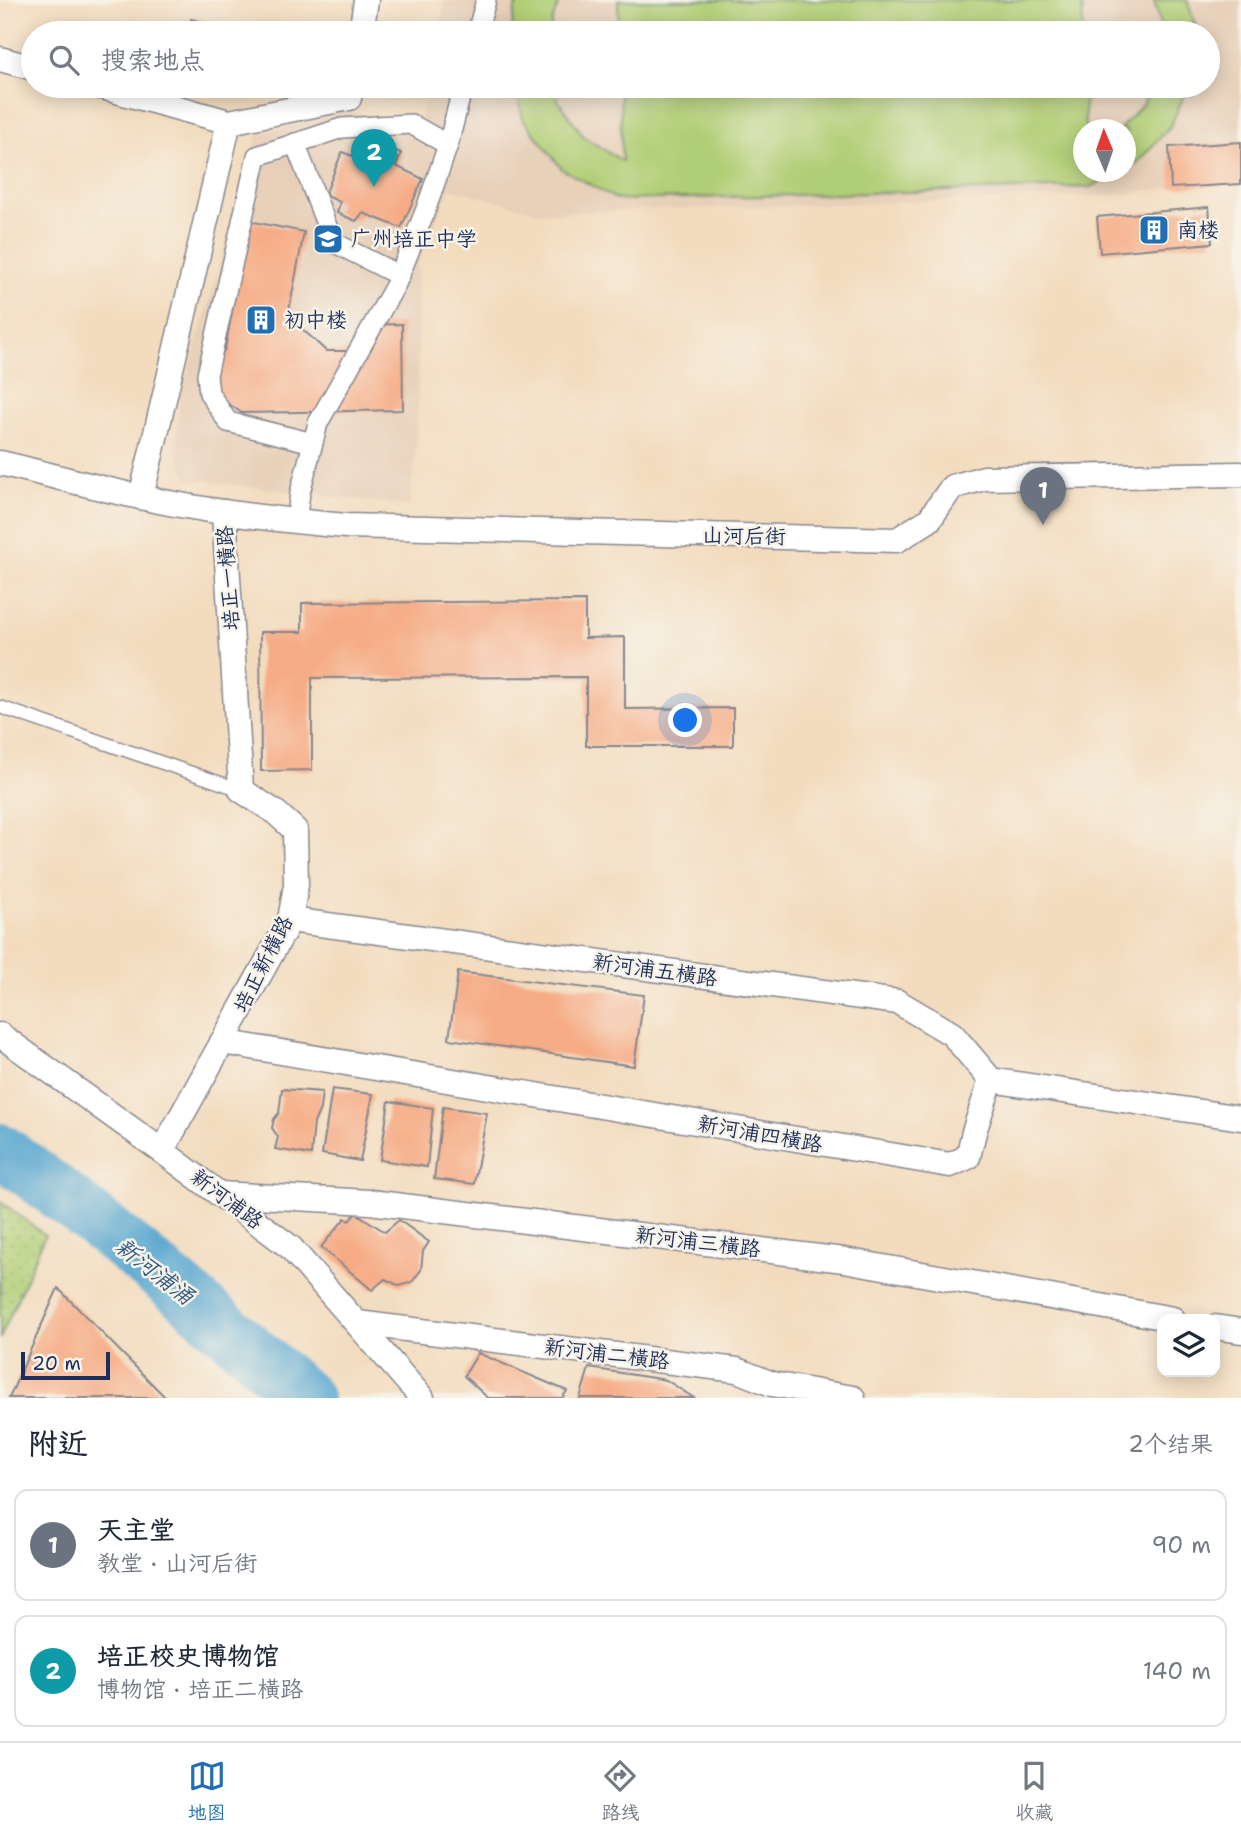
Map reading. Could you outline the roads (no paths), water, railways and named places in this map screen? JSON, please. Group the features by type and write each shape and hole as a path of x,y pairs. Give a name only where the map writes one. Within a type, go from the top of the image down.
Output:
{"street":[{"path":"362,21 366,0"},
{"path":"480,21 486,0"},
{"path":"0,59 21,65"},
{"path":"142,98 229,122 349,98"},
{"path":"296,522 300,493 318,423 400,276 448,145 460,98"},
{"path":"141,498 229,122"},
{"path":"313,443 228,422 209,393 207,375 257,156 342,128 411,124 448,145"},
{"path":"295,143 333,242 400,276"},
{"name":"培正一横路","path":"0,463 141,498 224,512 241,790"},
{"name":"山河后街","path":"224,512 346,526 897,540 929,520 952,488 984,478 1241,474"},
{"name":"培正新横路","path":"162,1151 289,920 296,885 295,830 275,812 241,790"},
{"name":"新河浦五横路","path":"289,920 898,1002 952,1034 991,1080"},
{"name":"新河浦路","path":"0,1035 290,1247 422,1398"},
{"name":"新河浦四横路","path":"222,1042 950,1165 968,1157 991,1080"},
{"path":"991,1080 1241,1118"},
{"name":"新河浦三横路","path":"219,1194 370,1202 844,1260 1157,1316"},
{"name":"新河浦二横路","path":"357,1323 737,1370 770,1391 853,1398"},
{"path":"1220,1328 1241,1331"}],"lane":[{"name":"培正新横路","path":"0,707 241,790"}],"waterway":[{"name":"新河浦涌","path":"0,1150 118,1239 306,1398"}],"place":[{"name":"培正校史博物馆","path":"374,187"},
{"name":"南楼","path":"1154,230"},
{"name":"广州培正中学","path":"328,239"},
{"name":"初中楼","path":"261,320"},
{"name":"天主堂","path":"1043,525"}]}
